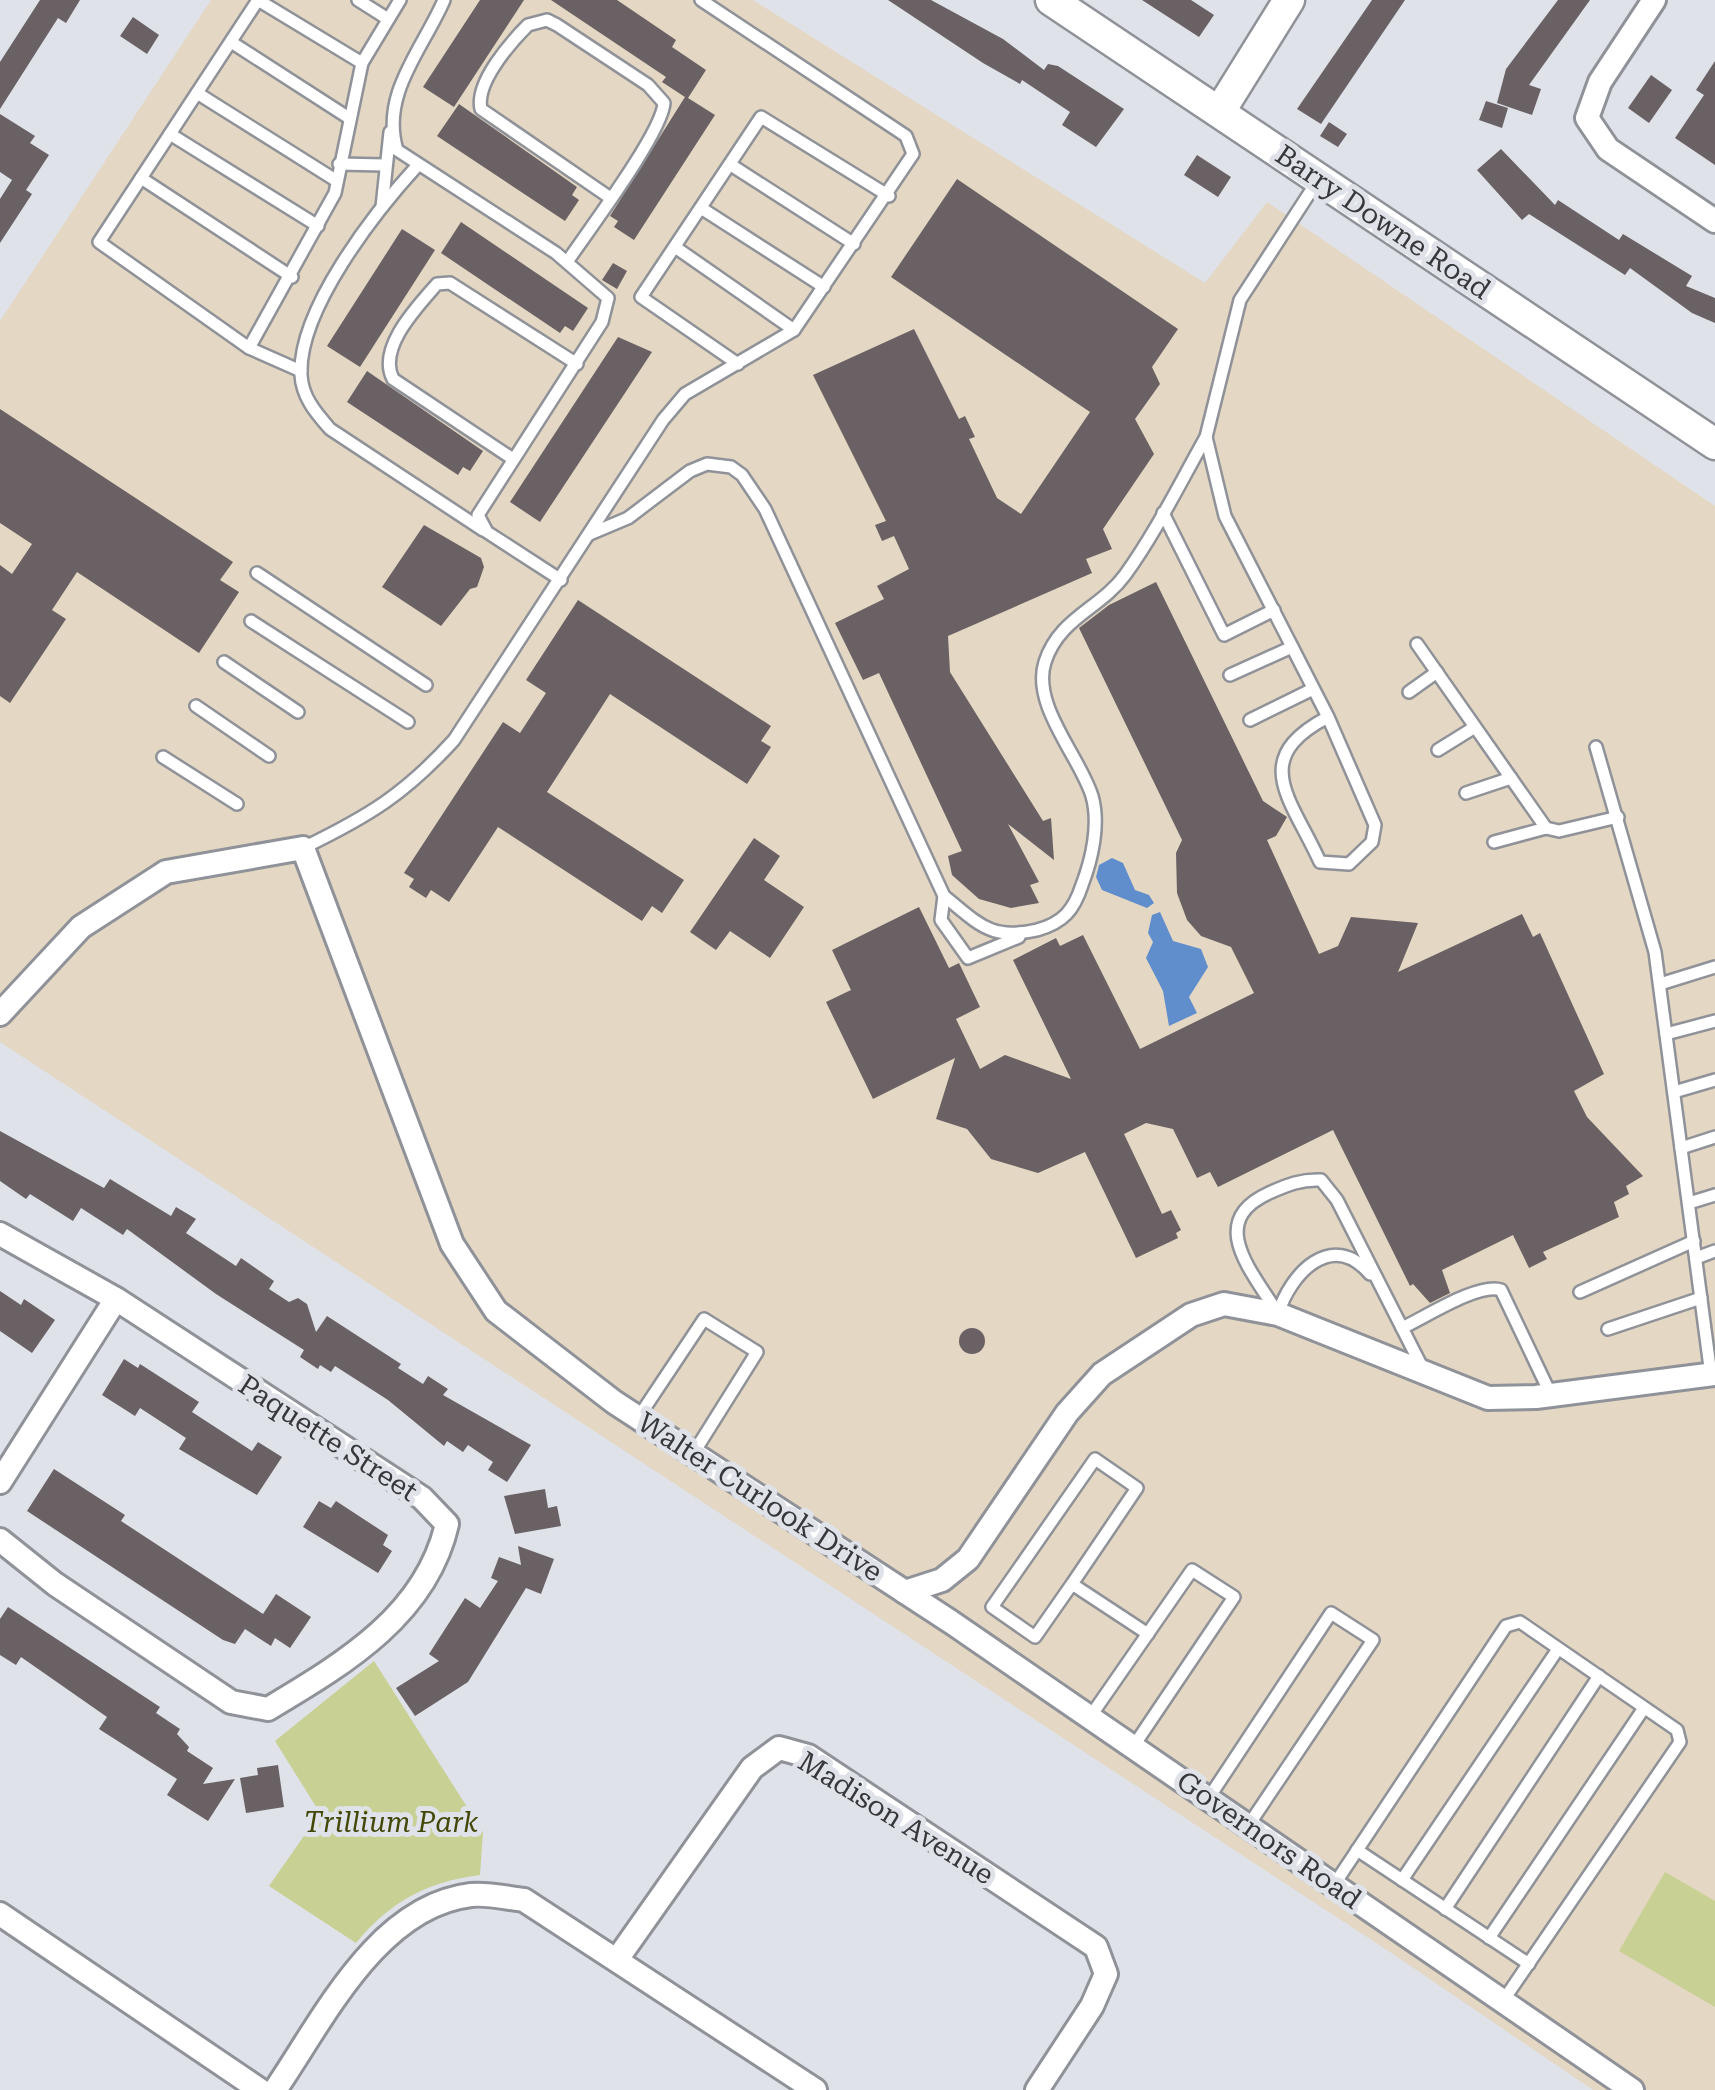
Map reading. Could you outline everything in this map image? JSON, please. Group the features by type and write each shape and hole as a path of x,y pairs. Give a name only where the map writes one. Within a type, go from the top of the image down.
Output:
{"main road":[{"name":"Barry Downe Road","path":"1051,0 1715,444"},
{"path":"1220,111 1290,0"}],"street":[{"path":"1654,0 1600,82 1586,118 1608,149 1715,221"},
{"path":"0,1014 82,927 166,872 304,848"},
{"name":"Walter Curlook Drive","path":"304,848 452,1244 496,1311 638,1418 905,1592 942,1580 968,1558 1067,1413 1102,1374 1191,1315 1224,1304 1278,1314 1488,1398 1551,1395 1713,1374"},
{"name":"Paquette Street","path":"0,1234 116,1299 422,1498 447,1524 439,1558 384,1632 340,1666 268,1709 231,1702 55,1584 0,1540"},
{"path":"0,1482 116,1299"},
{"name":"Governors Road","path":"905,1592 1632,2090"},
{"name":"Madison Avenue","path":"618,1958 752,1768 779,1748 808,1756 1096,1947 1106,1974 1092,2006 1037,2090"},
{"path":"275,2090 352,1978 394,1930 435,1904 472,1894 524,1900 815,2090"},
{"path":"0,1914 260,2090"}],"lane":[{"path":"301,371 248,348 99,242 258,0 362,63"},
{"path":"358,0 388,19"},
{"path":"248,348 292,278 318,226 336,181 362,63 400,0"},
{"path":"382,207 384,165 398,87 444,0"},
{"path":"304,848 360,821 412,786 454,740 685,394 794,330 889,196 913,154 906,136 700,0"},
{"path":"568,262 610,198 656,125 664,110 662,97 548,20 528,25 485,86 479,99 481,109 610,198"},
{"path":"230,42 348,118"},
{"path":"197,93 336,181"},
{"path":"738,364 640,297 761,117 889,196"},
{"path":"390,128 397,150 417,166 568,262 608,298 602,322 577,364 478,514 487,532"},
{"path":"170,134 318,226"},
{"path":"339,164 384,165"},
{"path":"731,164 854,244"},
{"path":"417,166 382,207 336,276 304,337 301,371 310,406 330,429 561,580"},
{"path":"142,178 292,278"},
{"path":"944,896 942,920 968,958 1027,932 1051,926 1068,914 1086,874 1095,829 1092,798 1048,704 1042,668 1062,630 1123,577 1206,437 1240,300 1318,180"},
{"path":"700,208 824,287"},
{"path":"675,248 794,330"},
{"path":"513,459 393,379 387,367 388,355 403,330 437,284 450,283 577,364"},
{"path":"1206,437 1224,516 1328,716 1375,825 1372,842 1349,864 1320,862 1282,779 1282,759 1288,742 1328,716"},
{"path":"590,534 628,518 690,470 722,464 742,475 765,510 944,896 992,933 1027,932"},
{"path":"1163,512 1224,635 1274,610"},
{"path":"257,573 426,685"},
{"path":"251,621 408,722"},
{"path":"1417,644 1546,828"},
{"path":"1230,675 1292,646"},
{"path":"224,662 298,712"},
{"path":"1409,692 1437,672"},
{"path":"1250,720 1314,689"},
{"path":"196,706 269,756"},
{"path":"1438,750 1476,727"},
{"path":"1596,747 1656,952 1696,1258 1702,1298 1709,1311 1713,1374"},
{"path":"163,757 237,804"},
{"path":"1466,794 1511,778"},
{"path":"1494,842 1546,828 1559,832 1618,817"},
{"path":"1660,984 1715,967"},
{"path":"1666,1034 1715,1020"},
{"path":"1674,1092 1715,1080"},
{"path":"1682,1148 1715,1137"},
{"path":"1278,1314 1239,1249 1235,1224 1246,1205 1302,1179 1321,1180 1337,1200 1425,1374"},
{"path":"1689,1203 1715,1195"},
{"path":"1580,1292 1694,1241"},
{"path":"1696,1258 1715,1252"},
{"path":"1278,1314 1292,1279 1304,1266 1328,1258 1364,1266 1380,1284"},
{"path":"1402,1328 1473,1293 1501,1290 1551,1395"},
{"path":"1608,1330 1702,1298"},
{"path":"638,1418 704,1319 756,1352 693,1454"},
{"path":"1094,1460 1138,1488 1072,1584 1035,1637 992,1607 1094,1460"},
{"path":"1090,1718 1192,1570 1234,1596 1134,1748"},
{"path":"1072,1584 1148,1634"},
{"path":"1208,1799 1330,1614 1373,1640 1248,1826"},
{"path":"1334,1885 1506,1626 1520,1622 1676,1730 1680,1742 1503,2001"},
{"path":"1402,1880 1558,1649"},
{"path":"1445,1908 1598,1676"},
{"path":"1489,1938 1644,1708"},
{"path":"1358,1850 1529,1964"}],"shaded area":[{"path":"211,0 753,0 1205,283 1267,202 1715,506 1715,2090 1593,2090 1390,1952 0,1042 0,321"}],"green space":[{"name":"Trillium Park","path":"374,1661 483,1832 480,1875 443,1883 411,1896 382,1916 356,1943 269,1886 320,1813 275,1741"},
{"path":"1665,1872 1715,1901 1715,2007 1619,1951"}],"water":[{"path":"1112,858 1123,863 1135,890 1149,895 1154,903 1147,908 1102,890 1096,877 1099,865"},
{"path":"1160,912 1173,941 1201,949 1208,967 1189,997 1197,1013 1169,1026 1163,991 1146,958 1153,942 1148,933 1152,915"}],"building":[{"path":"40,0 80,0 66,23 58,18 0,109 0,62"},
{"path":"480,0 524,0 454,107 423,87"},
{"path":"551,0 617,0 676,40 672,47 706,70 688,98 715,115 634,240 614,227 618,221 610,216 685,97 662,82 666,77"},
{"path":"888,0 931,0 1003,39 1044,70 1048,64 1058,66 1124,109 1096,147 1062,125 1070,112 1022,80 1020,84 983,63"},
{"path":"1142,0 1191,0 1214,15 1199,37"},
{"path":"1372,0 1405,0 1321,124 1297,109"},
{"path":"1558,0 1590,0 1529,85 1541,89 1532,115 1497,103 1506,69"},
{"path":"133,17 159,35 147,54 120,36"},
{"path":"1715,61 1715,165 1675,138 1704,95 1696,90"},
{"path":"1651,75 1672,90 1649,123 1628,108"},
{"path":"1486,101 1508,108 1502,128 1479,120"},
{"path":"459,104 577,187 572,195 579,200 565,221 437,136"},
{"path":"0,114 35,136 30,143 49,155 26,190 32,194 0,243 0,199 12,180 0,172"},
{"path":"1329,122 1347,134 1338,147 1320,136"},
{"path":"1501,149 1555,205 1558,200 1619,240 1623,234 1692,276 1686,286 1715,298 1715,323 1692,313 1630,268 1625,275 1529,214 1522,220 1477,170"},
{"path":"1197,155 1231,177 1218,197 1184,175"},
{"path":"957,179 1178,329 1152,367 1160,384 1135,419 1154,454 1103,529 1112,549 1086,559 1092,573 948,636 950,672 1043,821 1051,818 1054,860 1008,824 1039,882 1030,885 1039,903 1011,908 979,899 952,875 948,856 962,851 879,673 863,680 835,623 884,599 877,586 909,569 894,536 882,541 875,525 886,521 813,375 914,329 959,419 965,416 975,437 969,439 997,498 1021,514 1090,412 891,277"},
{"path":"461,222 588,308 573,331 565,326 560,333 441,253"},
{"path":"402,229 435,250 360,367 327,346"},
{"path":"613,263 627,271 617,289 602,280"},
{"path":"618,337 652,352 540,522 510,502"},
{"path":"367,371 483,451 470,471 463,467 458,475 347,402"},
{"path":"0,409 233,562 220,580 239,592 199,653 77,572 52,610 66,619 10,703 0,696 0,565 12,574 32,544 0,523"},
{"path":"424,525 481,558 484,567 477,587 470,589 441,626 382,587"},
{"path":"1156,582 1263,801 1287,817 1276,836 1267,840 1319,954 1338,946 1351,917 1418,923 1398,972 1522,914 1533,937 1540,933 1604,1074 1574,1091 1587,1117 1643,1176 1626,1186 1629,1194 1614,1202 1619,1217 1543,1252 1547,1259 1529,1268 1513,1235 1442,1270 1450,1293 1430,1303 1413,1284 1410,1286 1333,1130 1218,1187 1210,1172 1197,1178 1173,1129 1146,1123 1124,1134 1162,1214 1171,1210 1181,1230 1176,1233 1178,1238 1136,1258 1085,1152 1038,1173 991,1159 967,1129 936,1119 955,1058 873,1099 826,1002 851,990 832,950 919,907 949,968 959,963 980,1007 956,1019 980,1069 1005,1055 1071,1079 1013,960 1056,938 1060,946 1083,935 1140,1049 1254,993 1231,947 1201,936 1187,920 1177,893 1176,853 1182,840 1079,628 1109,605"},
{"path":"578,600 771,726 761,741 771,747 747,784 610,694 547,792 684,880 662,913 652,906 642,921 498,827 449,902 431,890 426,898 409,887 414,879 404,873 503,722 520,733 546,693 526,680"},
{"path":"754,838 780,856 764,880 804,907 770,958 730,931 716,950 690,932"},
{"path":"0,1131 104,1188 110,1179 171,1216 176,1207 196,1219 186,1233 236,1266 241,1258 274,1281 269,1289 289,1302 298,1298 307,1304 316,1332 327,1316 401,1364 398,1368 423,1384 428,1376 448,1389 443,1395 531,1445 507,1482 488,1470 493,1462 468,1445 463,1452 447,1441 444,1446 388,1400 335,1366 331,1372 320,1365 318,1369 300,1357 304,1350 216,1294 127,1229 123,1235 81,1208 73,1221 30,1194 26,1199 0,1181"},
{"path":"0,1291 21,1305 24,1299 55,1320 32,1353 0,1331"},
{"path":"972,1328 981,1332 985,1341 981,1350 972,1354 963,1350 959,1341 963,1332"},
{"path":"124,1359 138,1368 140,1364 199,1402 192,1412 252,1451 258,1442 282,1457 257,1495 179,1449 186,1438 140,1408 135,1416 102,1395"},
{"path":"54,1469 125,1515 121,1521 263,1614 276,1594 311,1617 290,1648 275,1638 271,1646 245,1629 235,1644 223,1640 27,1511"},
{"path":"545,1489 548,1508 557,1506 561,1526 515,1534 504,1496"},
{"path":"319,1501 331,1508 336,1501 388,1535 383,1545 392,1551 378,1573 303,1527"},
{"path":"518,1546 554,1559 541,1594 526,1588 468,1682 415,1716 396,1688 439,1661 429,1654 465,1598 480,1608 498,1581 491,1578 499,1557 521,1565"},
{"path":"8,1607 160,1707 156,1713 180,1729 177,1734 189,1747 187,1751 213,1768 203,1784 235,1779 208,1821 167,1795 177,1779 99,1729 107,1717 21,1657 16,1665 0,1655 0,1619"},
{"path":"278,1765 284,1807 246,1813 240,1778 258,1775 257,1768"}]}
